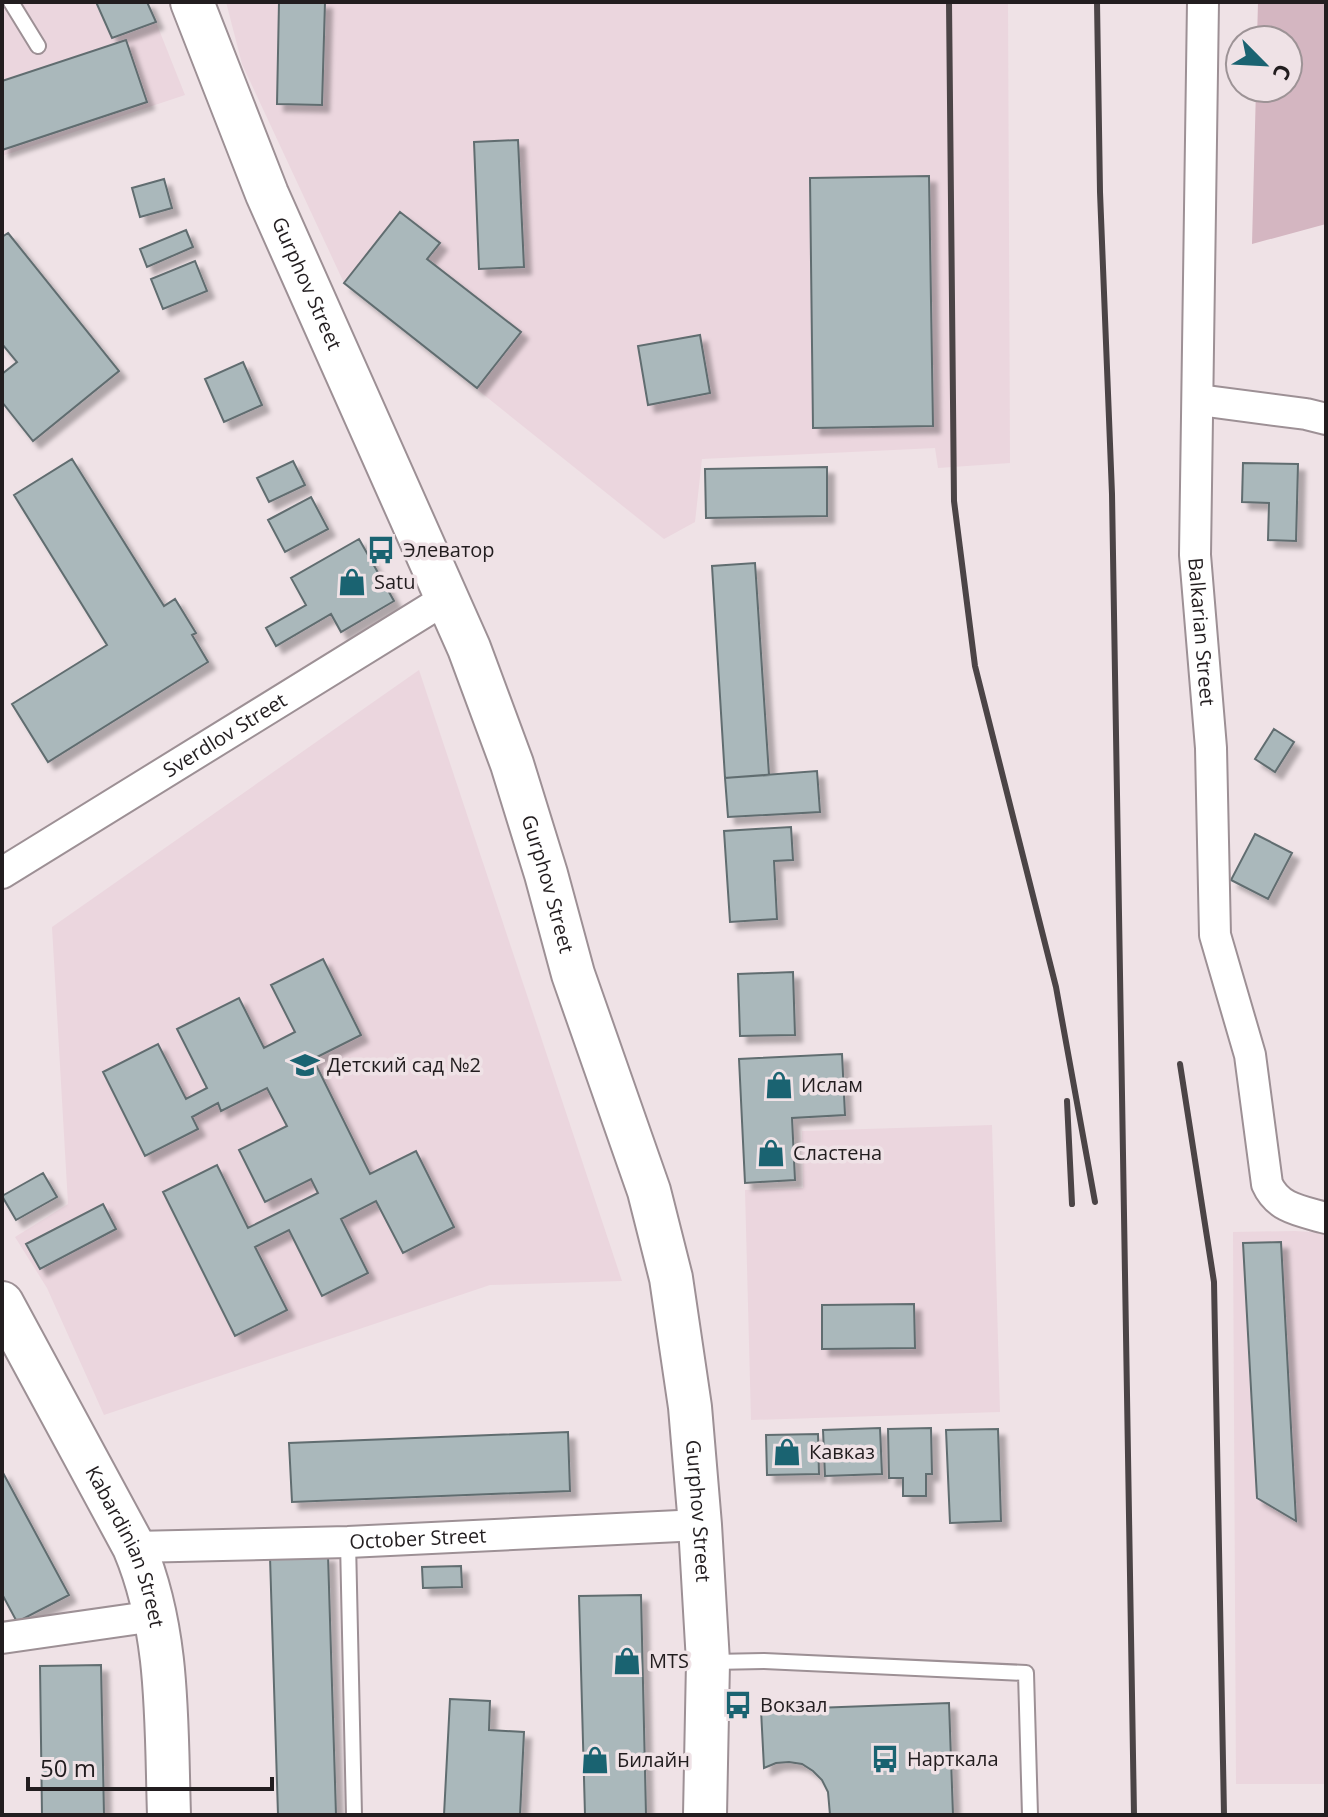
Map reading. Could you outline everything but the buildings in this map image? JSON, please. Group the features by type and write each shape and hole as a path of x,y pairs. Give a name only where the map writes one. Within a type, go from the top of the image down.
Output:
{"street":[{"name":"Gurphov Street","path":"192,2 267,194 469,648 512,764 573,974 649,1191 673,1293 690,1407 708,1662 705,1815"},
{"name":"Balkarian Street","path":"1203,2 1195,555 1211,748 1215,935 1250,1055 1267,1184 1273,1197 1294,1209 1326,1218"},
{"path":"1199,400 1326,419"},
{"name":"Sverdlov Street","path":"2,873 447,598"},
{"name":"Kabardinian Street","path":"2,1303 144,1570 164,1662 169,1815"},
{"name":"October Street","path":"134,1547 348,1542 700,1525"},
{"path":"2,1638 155,1616"}],"lane":[{"path":"11,2 38,46"},
{"path":"348,1542 354,1815"},
{"path":"708,1662 764,1661 1026,1673 1030,1815"}],"shaded area":[{"path":"2,2 148,2 185,95 2,156"},
{"path":"226,2 1008,2 1010,463 938,468 935,448 702,459 695,522 664,539 344,283 242,64"},
{"path":"1258,2 1326,2 1326,224 1252,244 1256,104 1304,104 1304,24 1257,24"},
{"name":"Детский сад №2","path":"419,670 622,1281 490,1285 104,1415 47,1288 15,1237 68,1204 52,927"},
{"path":"992,1125 1000,1412 751,1420 745,1190 803,1188 802,1131"},
{"path":"1233,1232 1326,1233 1326,1784 1236,1784"}],"railway":[{"path":"949,2 954,501 975,666 1056,987 1095,1202"},
{"path":"1097,2 1100,192 1112,494 1134,1815"},
{"path":"1180,1064 1214,1282 1224,1815"},
{"path":"1067,1101 1072,1204"}],"place":[{"name":"Элеватор","path":"381,550"},
{"name":"Satu","path":"352,582"},
{"name":"Детский сад №2","path":"305,1065"},
{"name":"Ислам","path":"779,1085"},
{"name":"Сластена","path":"771,1153"},
{"name":"Кавказ","path":"787,1452"},
{"name":"MTS","path":"627,1661"},
{"name":"Вокзал","path":"738,1705"},
{"name":"Нарткала","path":"885,1759"},
{"name":"Билайн","path":"595,1760"}]}
